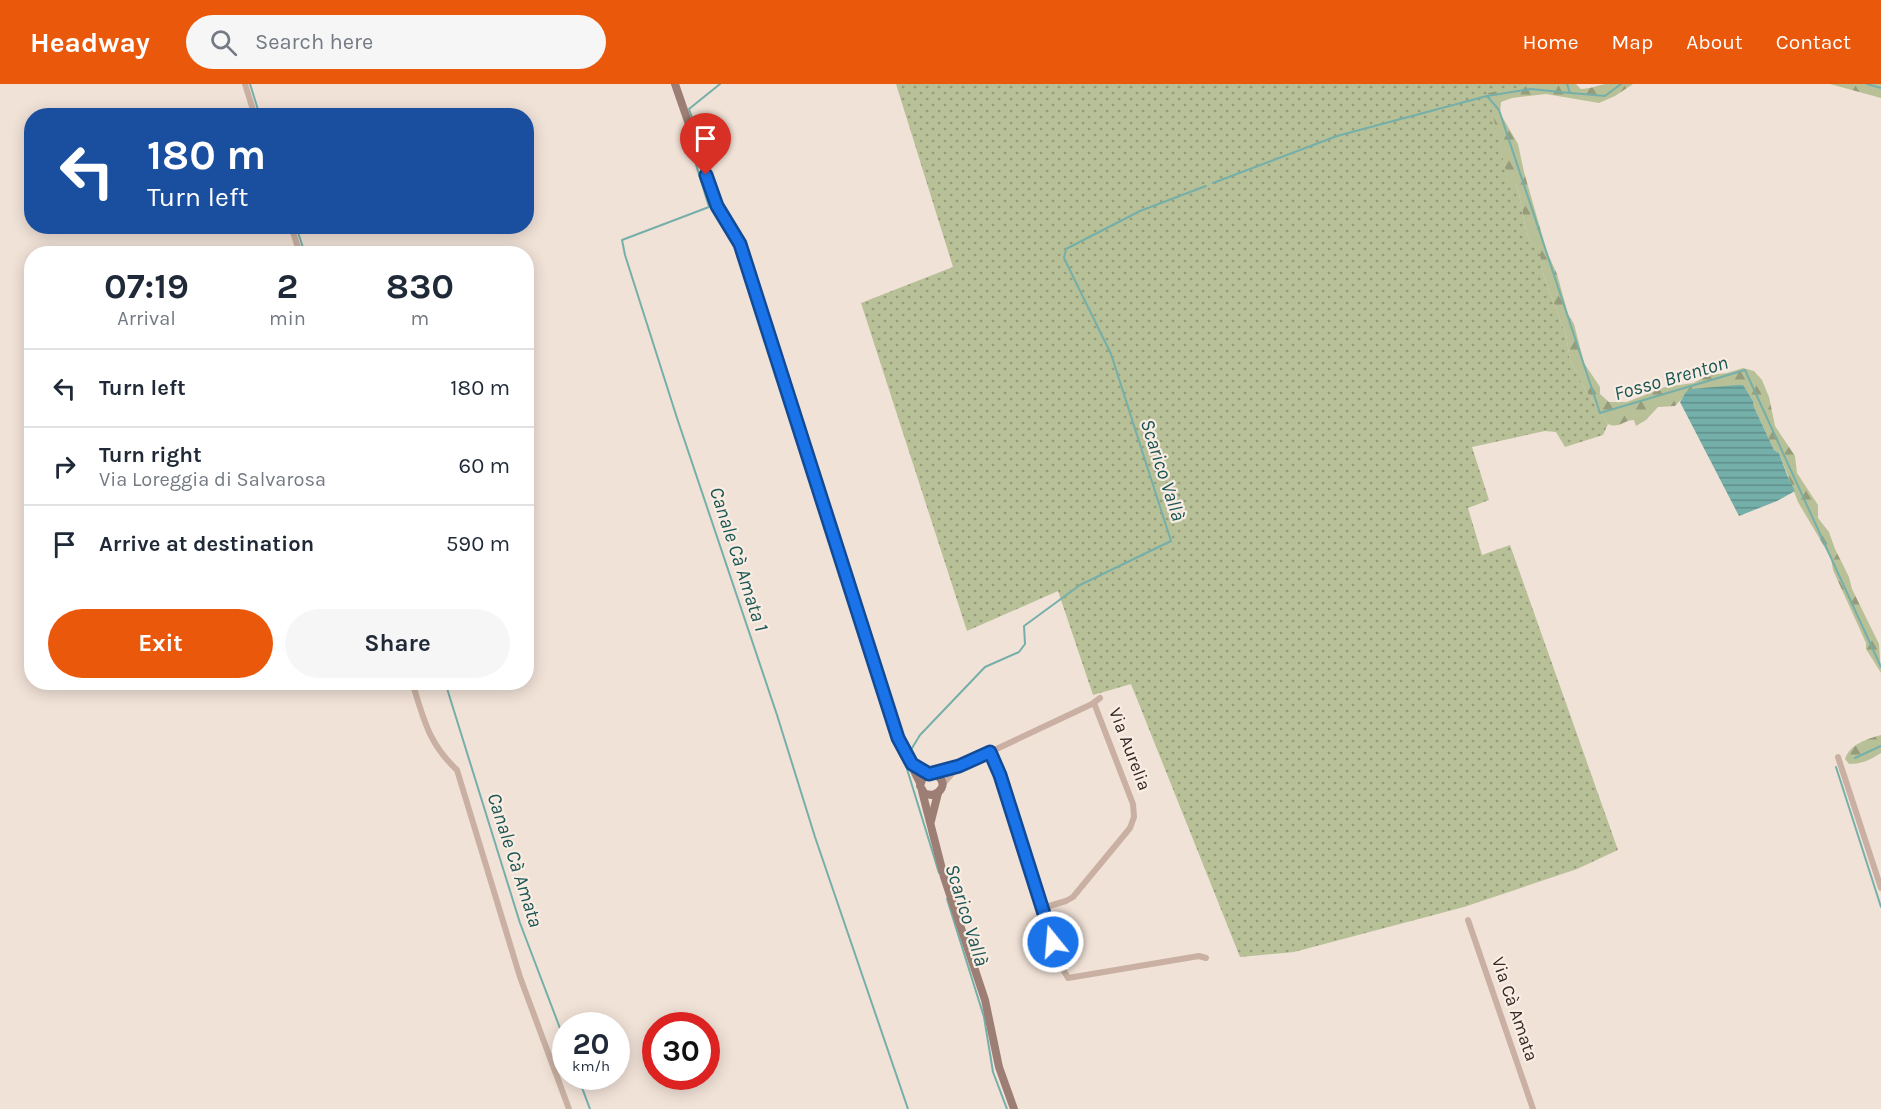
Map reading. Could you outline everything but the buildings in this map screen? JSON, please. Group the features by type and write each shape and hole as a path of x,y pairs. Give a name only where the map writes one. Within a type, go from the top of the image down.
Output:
{"street":[{"path":"245,84 252,108"},
{"path":"675,84 717,206 740,244 898,738 921,787 944,878 985,1000 999,1067 1012,1105"},
{"path":"415,690 431,740 442,756 457,770 520,977 569,1109"},
{"name":"Via Aurelia","path":"990,752 1097,700 1133,804 1134,817 1128,830 1073,897 1042,908"},
{"path":"921,787 923,777 959,766 990,752 1000,775 1061,967 1069,979 1199,956 1206,958"},
{"path":"1838,757 1881,888"},
{"path":"909,760 941,780 931,822"},
{"path":"921,787 928,795 940,789 959,766"},
{"name":"Via Cà Amata","path":"1468,920 1533,1109"}],"green space":[{"path":"896,84 1538,84 1489,94 1508,180 1518,189 1527,235 1540,254 1544,277 1566,335 1570,360 1585,389 1608,424 1603,435 1565,447 1556,432 1545,431 1472,447 1489,500 1468,508 1482,555 1510,545 1618,850 1577,869 1464,907 1294,952 1240,957 1131,684 1093,695 1058,591 967,631 861,303 953,267"},
{"path":"1538,84 1576,84 1581,89 1606,84 1633,84 1599,103 1546,94 1512,98 1501,102 1500,113 1518,144 1547,252 1557,274 1568,314 1574,324 1584,363 1600,387 1600,394 1609,402 1627,402 1665,387 1693,383 1709,375 1743,368 1754,371 1762,380 1769,397 1775,426 1795,456 1797,473 1818,505 1818,518 1829,532 1852,589 1879,644 1881,673 1866,649 1866,643 1833,570 1831,558 1798,502 1779,453 1774,450 1753,401 1743,386 1691,389 1675,406 1658,407 1646,420 1636,426 1634,420 1618,425 1608,424 1585,389 1570,360 1566,335 1544,277 1540,255 1527,235 1518,189 1515,184 1508,181 1488,93"},
{"path":"1830,84 1881,84 1881,98"},
{"path":"1881,735 1881,753 1858,763 1849,764 1845,759 1855,746"}],"water":[{"path":"1743,385 1753,401 1795,491 1739,516 1680,402 1686,392 1691,389"}],"waterway":[{"name":"Canale Cà Amata","path":"250,84 258,108"},
{"name":"Canale Cà Amata 1","path":"699,144 700,140 689,109 720,84"},
{"name":"Fosso Brenton","path":"1567,84 1570,93 1531,89 1487,96 1499,110 1600,413 1745,370 1881,667"},
{"path":"1571,93 1605,96 1621,84"},
{"path":"1867,84 1881,88"},
{"name":"Scarico Vallà","path":"1213,183 1337,136 1487,96"},
{"name":"Canale Cà Amata 1","path":"696,152 694,158 709,207 622,240 625,255 815,837 908,1109"},
{"name":"Scarico Vallà","path":"909,753 920,735 985,667 1019,652 1025,644 1024,626 1080,585 1171,541 1111,354 1064,258 1066,249 1140,211 1206,186"},
{"name":"Canale Cà Amata","path":"299,234 302,246"},
{"name":"Canale Cà Amata","path":"447,690 520,923 554,1012"},
{"name":"Fosso Brenton","path":"1855,758 1881,746"},
{"name":"Scarico Vallà","path":"906,761 939,873"},
{"name":"Fosso Brenton","path":"1836,767 1881,907"},
{"name":"Scarico Vallà","path":"947,899 984,1017 993,1072 1007,1109"},
{"name":"Canale Cà Amata","path":"583,1090 590,1109"}],"route":[{"path":"706,175 717,206 740,244 898,738 912,764 929,774 959,766 990,752 1000,775 1053,942"}]}
